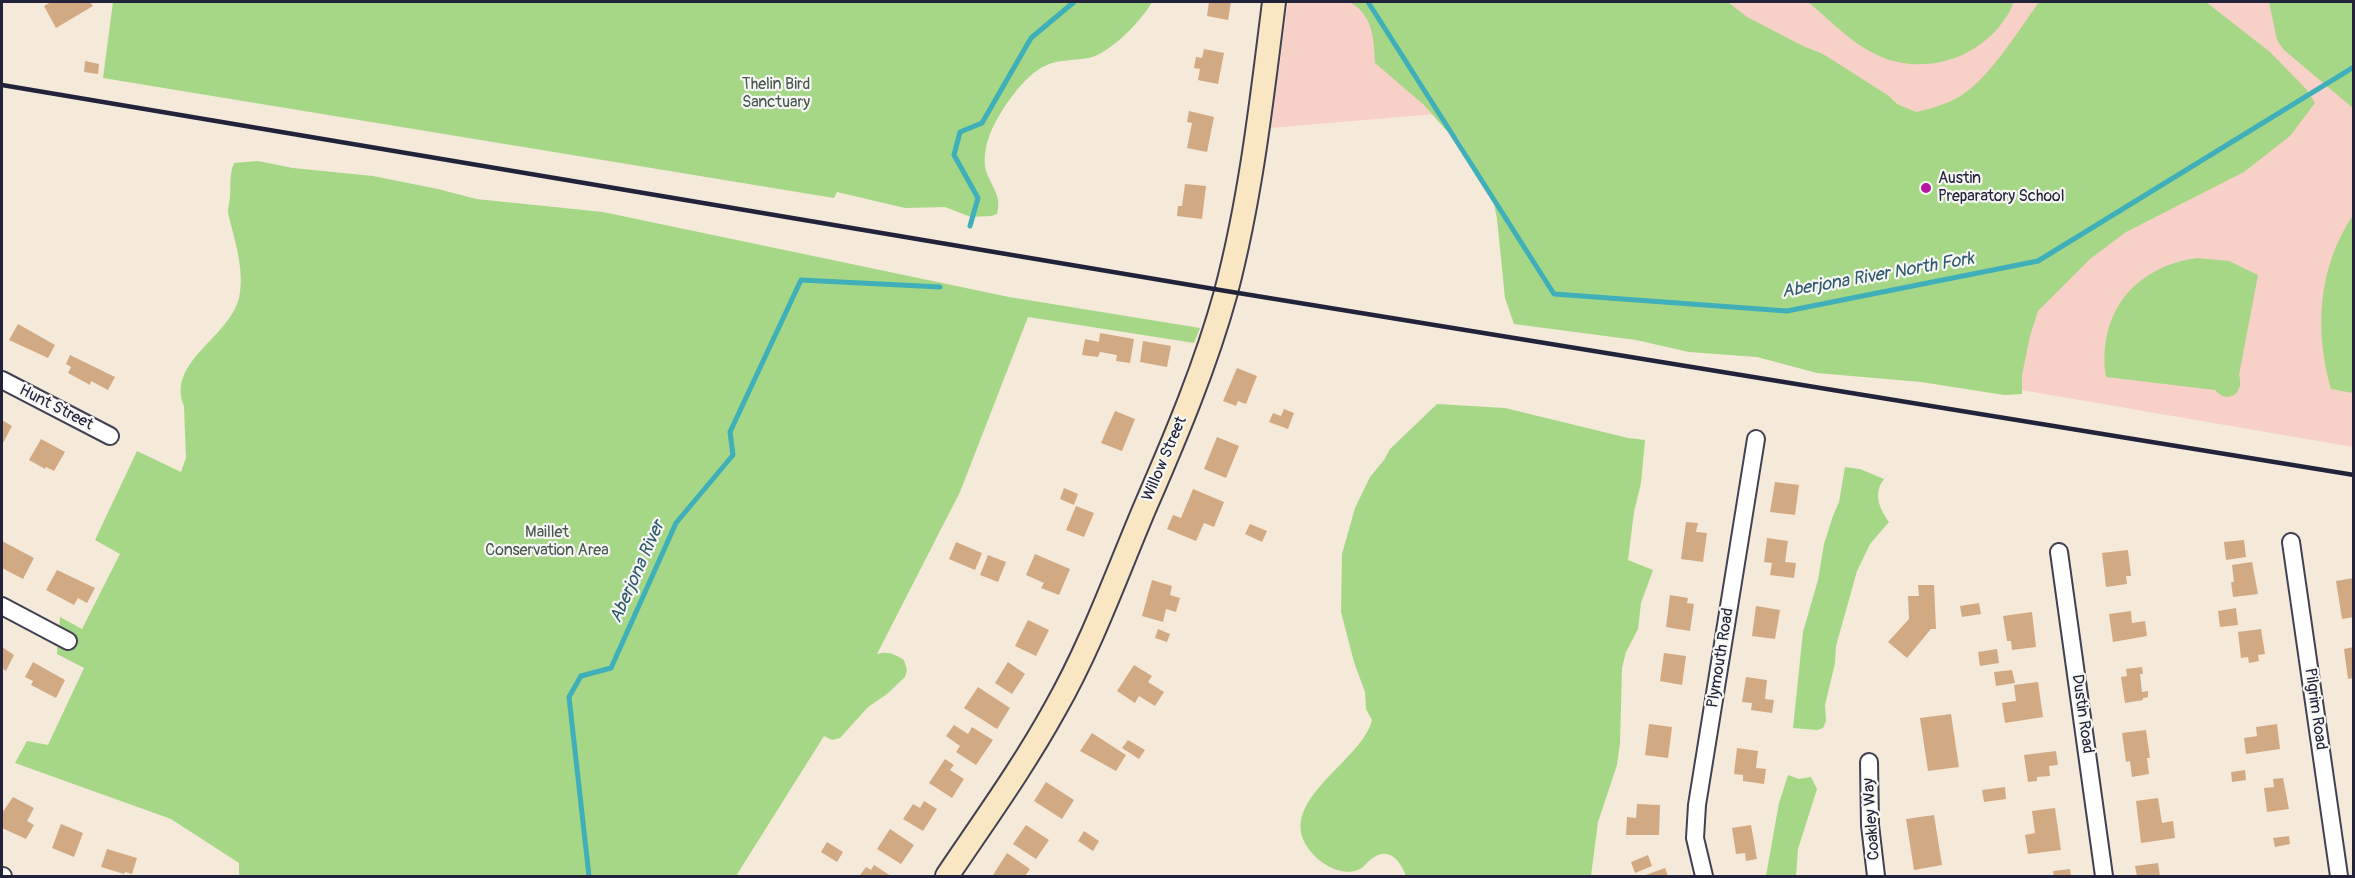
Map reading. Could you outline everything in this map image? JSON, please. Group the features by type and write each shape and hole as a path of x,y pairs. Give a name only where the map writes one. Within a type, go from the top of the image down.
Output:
{"main road":[{"name":"Willow Street","path":"947,876 1003,794 1056,708 1093,630 1191,398 1216,324 1232,263 1258,117 1274,2"}],"street":[{"name":"Hunt Street","path":"2,380 110,436"},
{"name":"Plymouth Road","path":"1704,876 1695,838 1696,805 1756,438"},
{"name":"Pilgrim Road","path":"2291,542 2339,876"},
{"name":"Dustin Road","path":"2059,552 2104,876"},
{"path":"2,606 68,641"},
{"name":"Coakley Way","path":"1869,762 1870,825 1876,876"}],"shaded area":[{"name":"Austin Preparatory School","path":"1288,2 2353,2 2353,447 1777,348 1530,249 1459,112 1271,128"}],"green space":[{"name":"Thelin Bird Sanctuary","path":"113,2 1152,2 1133,27 1106,50 1088,58 1051,63 1038,70 1021,85 999,115 986,146 985,166 997,195 997,214 971,217 945,207 905,208 837,192 834,198 103,78"},
{"name":"Austin Preparatory School","path":"1349,2 1728,2 1747,17 1823,54 1889,96 1897,104 1916,112 1949,102 1970,89 2003,53 2039,2 2206,2 2270,52 2306,89 2315,103 2290,136 2244,172 2126,232 2090,259 2038,311 2022,375 2022,394 2004,395 1921,382 1817,373 1757,357 1689,352 1636,340 1514,324 1505,298 1494,203 1486,185 1458,138 1445,129 1424,105 1375,63 1373,36 1368,20 1357,7"},
{"path":"1808,2 2014,2 2004,20 1990,36 1974,48 1937,63 1917,64 1897,62 1867,50"},
{"path":"2269,2 2353,2 2353,108 2284,50 2277,40"},
{"name":"Maillet Conservation Area","path":"258,161 293,168 373,176 476,199 603,212 1009,297 1200,328 1194,343 1028,317 960,492 877,654 891,654 904,660 907,670 905,677 887,694 868,707 840,738 832,740 824,736 736,876 239,876 239,863 171,819 15,763 27,741 48,745 84,668 57,654 60,617 82,629 120,554 95,540 137,451 181,472 186,458 184,406 181,390 184,376 201,350 224,326 233,312 241,288 240,267 228,212 232,167 234,163"},
{"path":"2353,215 2353,393 2331,389 2322,344 2321,322 2322,299 2332,256"},
{"path":"2197,258 2229,261 2258,275 2239,375 2240,387 2237,392 2230,397 2225,397 2215,390 2106,377 2105,354 2108,333 2114,314 2124,297 2155,271"},
{"path":"1437,404 1505,408 1628,438 1645,440 1641,483 1634,512 1628,560 1653,570 1641,603 1638,629 1626,652 1622,668 1620,743 1617,765 1598,822 1591,876 1406,876 1397,860 1388,854 1376,856 1360,869 1349,872 1332,868 1322,862 1304,840 1301,822 1307,804 1320,786 1351,753 1364,736 1372,720 1366,709 1365,692 1354,662 1341,612 1342,554 1355,508 1370,477 1390,449"},
{"path":"1845,467 1860,469 1884,479 1878,495 1882,511 1889,522 1870,544 1857,571 1836,646 1835,663 1825,705 1826,721 1823,728 1817,730 1793,728 1803,632 1818,580 1824,544 1839,502"},
{"path":"1788,775 1799,779 1811,777 1817,789 1798,849 1796,876 1766,876 1779,803"}],"building":[{"path":"51,2 90,2 93,6 56,28 44,6"},
{"path":"1209,2 1231,2 1228,20 1207,16"},
{"path":"1204,49 1224,53 1218,84 1198,80 1200,69 1194,68 1196,57 1202,58"},
{"path":"85,61 99,64 98,74 84,72"},
{"path":"1189,111 1214,117 1207,152 1187,148 1192,123 1187,122"},
{"path":"1185,184 1206,186 1202,219 1177,216 1178,206 1182,206"},
{"path":"18,324 55,345 48,358 9,340"},
{"path":"1100,333 1134,339 1130,363 1116,361 1117,355 1100,352 1098,357 1082,355 1085,339 1099,342"},
{"path":"1143,341 1171,346 1167,367 1140,362"},
{"path":"70,355 115,377 108,390 91,381 90,385 68,373 71,367 66,364"},
{"path":"1237,368 1257,376 1246,404 1238,401 1236,406 1223,401"},
{"path":"1284,409 1294,413 1288,429 1269,422 1273,413 1281,416"},
{"path":"1115,411 1135,419 1122,451 1101,443"},
{"path":"2,420 12,426 2,445"},
{"path":"1217,437 1239,446 1226,478 1204,469"},
{"path":"41,439 65,452 54,471 29,460"},
{"path":"1775,482 1799,485 1795,515 1770,512"},
{"path":"1064,488 1078,494 1074,505 1060,499"},
{"path":"1193,489 1224,502 1214,527 1204,523 1196,541 1167,529 1173,515 1181,518"},
{"path":"1076,506 1094,513 1084,537 1066,530"},
{"path":"1686,522 1698,523 1696,532 1707,533 1703,562 1681,559"},
{"path":"1250,524 1267,531 1262,542 1245,534"},
{"path":"1767,538 1788,541 1785,562 1796,563 1794,578 1770,575 1772,563 1764,562"},
{"path":"2244,540 2246,557 2226,560 2224,542"},
{"path":"2,541 34,558 23,579 2,568"},
{"path":"956,542 982,553 975,570 949,559"},
{"path":"2128,550 2131,576 2126,576 2127,584 2106,587 2102,553"},
{"path":"1035,554 1070,569 1059,595 1041,588 1044,583 1026,575"},
{"path":"988,555 1006,562 998,582 980,575"},
{"path":"2252,562 2258,594 2233,597 2232,565"},
{"path":"57,570 95,588 87,603 78,598 74,605 46,590"},
{"path":"2354,578 2354,617 2342,619 2336,581"},
{"path":"1152,580 1172,586 1170,595 1180,598 1176,612 1166,609 1163,622 1142,616"},
{"path":"1918,585 1934,585 1936,629 1931,629 1907,658 1888,642 1909,619 1908,596 1919,596"},
{"path":"1670,595 1688,598 1687,603 1694,604 1690,631 1666,627"},
{"path":"1979,603 1981,614 1962,617 1960,606"},
{"path":"1756,606 1780,610 1775,639 1752,636"},
{"path":"2236,608 2238,625 2220,627 2218,611"},
{"path":"2131,611 2132,623 2145,621 2147,636 2113,642 2109,614"},
{"path":"2032,612 2036,647 2012,650 2011,641 2007,641 2003,616"},
{"path":"1028,620 1049,630 1036,656 1015,646"},
{"path":"1158,629 1170,634 1167,642 1155,638"},
{"path":"2261,629 2265,654 2258,655 2259,661 2249,663 2248,657 2241,658 2238,632"},
{"path":"2,647 14,655 6,671 2,668"},
{"path":"2354,647 2354,678 2348,679 2344,649"},
{"path":"1997,649 1999,663 1980,666 1978,652"},
{"path":"1664,653 1686,656 1682,685 1660,681"},
{"path":"33,662 65,680 56,698 31,685 33,681 25,677"},
{"path":"1008,662 1025,674 1012,694 995,683"},
{"path":"1134,665 1152,676 1148,682 1164,692 1155,706 1139,696 1135,703 1117,691"},
{"path":"2142,667 2143,674 2140,674 2142,692 2148,691 2148,697 2125,703 2121,677 2127,676 2126,669"},
{"path":"2012,670 2015,683 1996,686 1994,672"},
{"path":"1746,677 1767,680 1765,699 1774,700 1772,713 1751,710 1752,703 1742,702"},
{"path":"2038,682 2043,717 2005,723 2002,703 2016,701 2014,685"},
{"path":"978,687 1010,708 997,729 964,708"},
{"path":"1951,714 1959,767 1928,771 1920,718"},
{"path":"1649,724 1672,727 1668,758 1645,755"},
{"path":"2277,724 2280,749 2246,754 2244,738 2257,736 2256,727"},
{"path":"954,725 968,734 972,727 993,740 976,765 956,752 960,746 946,736"},
{"path":"2146,730 2150,758 2147,758 2149,774 2132,777 2130,761 2126,762 2122,733"},
{"path":"1092,733 1126,755 1116,771 1080,751"},
{"path":"1128,740 1145,750 1139,759 1122,748"},
{"path":"1737,748 1758,751 1756,768 1766,769 1764,784 1743,781 1743,775 1734,774"},
{"path":"2056,751 2058,765 2049,766 2050,776 2037,777 2037,781 2028,782 2024,755"},
{"path":"945,759 954,765 950,770 964,779 952,798 929,783"},
{"path":"2245,770 2246,780 2232,782 2231,772"},
{"path":"2283,778 2289,809 2267,812 2264,788 2274,787 2273,779"},
{"path":"1046,782 1074,800 1062,819 1034,801"},
{"path":"2005,787 2006,799 1984,802 1982,790"},
{"path":"13,797 34,808 27,821 34,825 26,839 2,828 2,813"},
{"path":"2158,798 2162,823 2173,821 2175,838 2141,843 2136,801"},
{"path":"924,801 937,809 923,831 903,819 913,804 920,808"},
{"path":"1637,804 1660,805 1659,835 1626,835 1627,817 1636,818"},
{"path":"2055,808 2061,850 2028,854 2025,835 2035,833 2032,811"},
{"path":"1934,815 1942,865 1914,870 1906,819"},
{"path":"61,824 83,833 74,857 52,848"},
{"path":"1026,825 1049,840 1036,859 1013,844"},
{"path":"1751,825 1757,859 1746,861 1745,853 1736,854 1732,828"},
{"path":"890,829 914,845 901,864 877,849"},
{"path":"1084,831 1099,841 1093,851 1078,841"},
{"path":"2289,836 2290,844 2275,847 2273,838"},
{"path":"827,842 843,852 837,862 821,852"},
{"path":"107,849 137,858 132,874 101,867"},
{"path":"1007,853 1030,869 1025,876 993,875"},
{"path":"1648,855 1652,866 1635,873 1631,862"},
{"path":"2158,863 2160,876 2137,876 2135,866"},
{"path":"874,865 891,876 860,875 866,867 871,870"},
{"path":"1665,868 1668,876 1643,876"},
{"path":"2070,869 2071,876 2054,876 2053,871"}],"waterway":[{"name":"Aberjona River","path":"970,226 978,198 954,155 960,132 982,123 1031,38 1074,2"},
{"name":"Aberjona River North Fork","path":"1368,2 1554,294 1787,311 2038,261 2354,67"},
{"name":"Aberjona River","path":"589,876 569,697 581,676 611,668 676,523 733,455 730,432 801,280 940,287"}],"railway":[{"path":"2,85 1226,291 2354,475"}],"place":[{"name":"Austin Preparatory School","path":"1926,188"}]}
